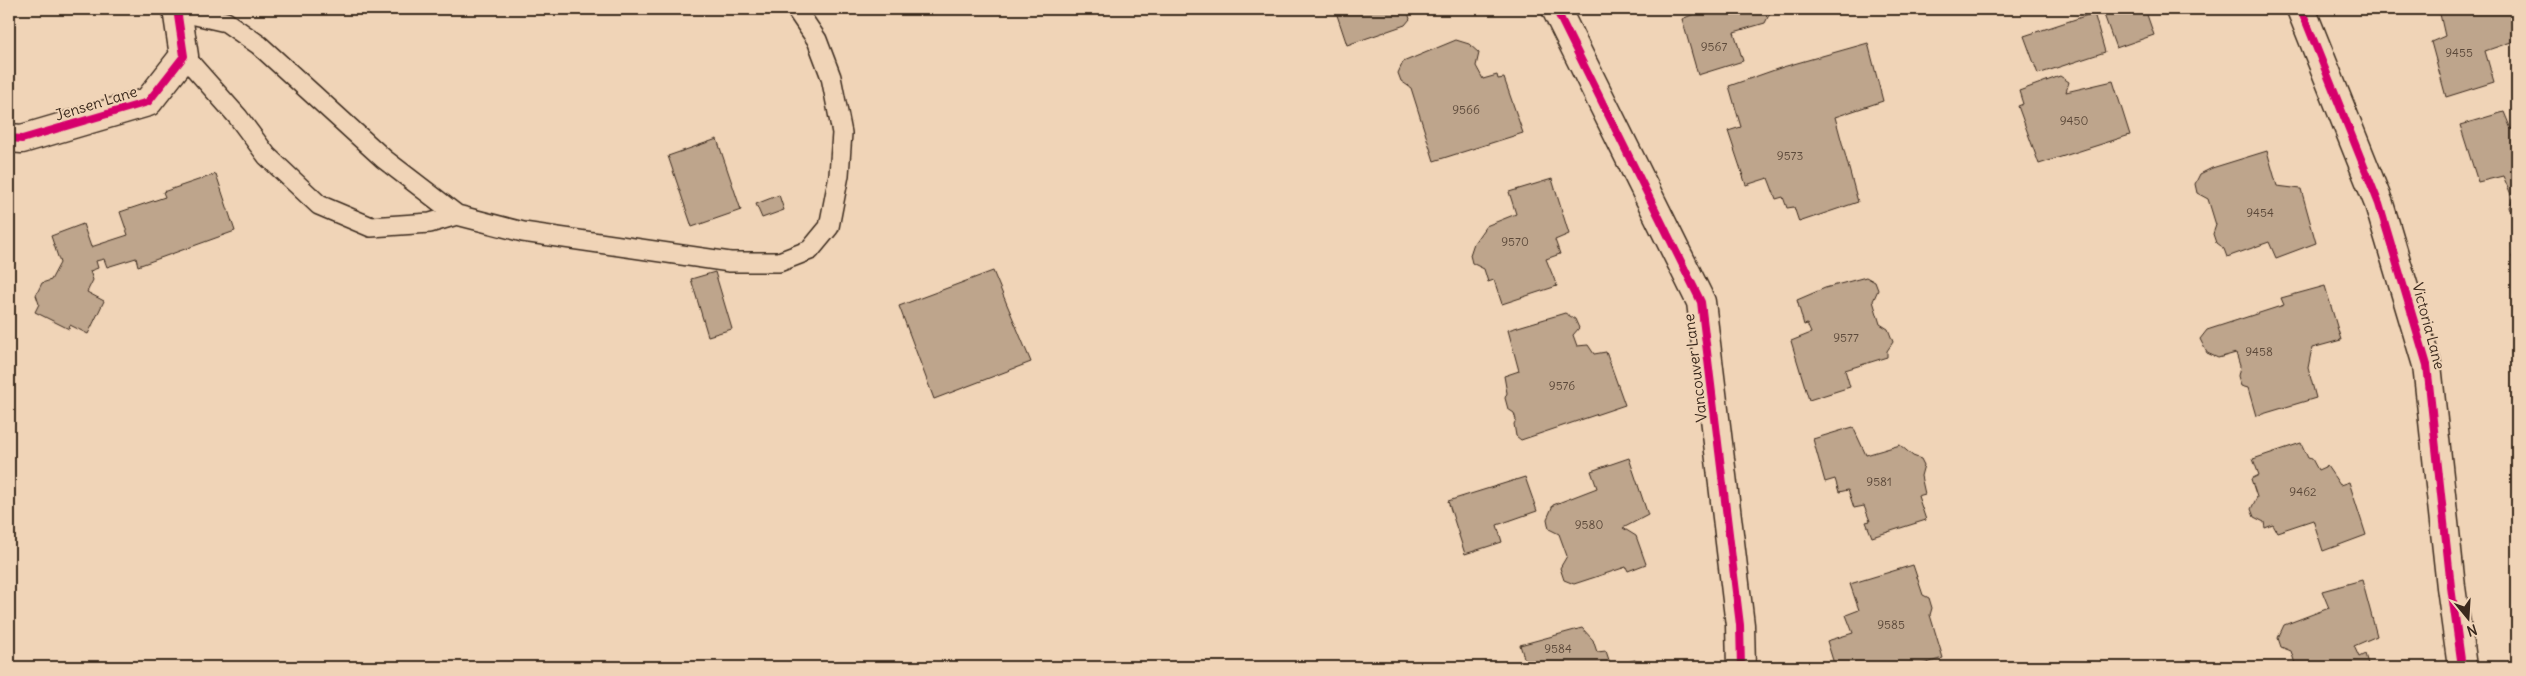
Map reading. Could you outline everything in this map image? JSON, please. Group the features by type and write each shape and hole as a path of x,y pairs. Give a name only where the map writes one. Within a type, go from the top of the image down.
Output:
{"street":[{"name":"Vancouver Lane","path":"1556,9 1701,302 1740,625 1741,667"},
{"name":"Victoria Lane","path":"2301,9 2379,204 2427,365 2450,587 2462,667"},
{"path":"178,10 184,56"},
{"name":"Jensen Lane","path":"9,138 22,140 148,102 184,56"}],"lane":[{"path":"178,10 226,22 259,45 384,158 457,215 523,232 730,262 779,262 810,250 829,227 839,175 842,133 831,77 817,40 796,9"},
{"path":"184,56 238,117 267,156 319,205 371,227 430,223 457,215"}],"building":[{"path":"1335,9 1407,9 1410,19 1405,25 1347,45"},
{"path":"1701,9 1775,9 1770,13 1765,23 1734,32 1743,61 1698,75 1682,19 1701,11"},
{"path":"2102,9 2145,9 2154,35 2116,48"},
{"path":"2447,9 2517,9 2517,40 2485,51 2494,82 2446,97 2431,42 2445,36 2440,14 2448,11"},
{"path":"2094,13 2105,52 2038,74 2024,36"},
{"path":"1456,40 1469,44 1479,53 1476,66 1483,79 1497,75 1498,79 1504,78 1523,133 1434,161 1411,88 1401,81 1398,73 1403,62"},
{"path":"1868,43 1883,101 1835,117 1858,202 1799,222 1794,207 1787,208 1783,197 1776,199 1768,178 1746,185 1728,131 1741,127 1729,86 1783,67"},
{"path":"2060,76 2069,82 2066,92 2113,81 2130,135 2039,164 2018,106 2023,104 2019,91"},
{"path":"2504,112 2511,129 2517,127 2517,222 2513,220 2509,207 2513,199 2503,176 2478,182 2460,125"},
{"path":"717,139 741,210 692,227 668,156"},
{"path":"2267,151 2277,186 2301,189 2316,243 2276,258 2269,242 2227,257 2224,249 2216,243 2213,234 2216,225 2208,199 2197,193 2195,184 2200,174 2212,168"},
{"path":"216,174 235,231 138,266 136,258 107,267 104,259 96,261 98,268 90,271 93,280 87,292 104,301 88,334 70,325 69,329 35,312 39,304 36,295 42,283 51,280 60,263 51,236 83,224 91,247 128,235 120,212 165,197 163,192"},
{"path":"1552,179 1569,234 1555,240 1560,254 1546,259 1557,286 1502,304 1494,280 1488,282 1484,269 1472,263 1470,255 1474,243 1486,226 1516,214 1509,192"},
{"path":"779,195 784,210 762,218 756,204"},
{"path":"2517,254 2517,281 2512,256"},
{"path":"993,271 1031,362 934,399 899,306"},
{"path":"715,272 732,329 708,336 691,279"},
{"path":"1866,277 1875,282 1878,290 1873,301 1880,324 1888,329 1893,342 1887,351 1887,357 1845,370 1850,387 1809,400 1791,341 1811,333 1807,324 1804,325 1797,300 1825,288"},
{"path":"2325,286 2341,340 2312,348 2308,368 2316,398 2256,416 2248,388 2241,386 2238,376 2240,366 2236,353 2218,358 2207,353 2200,339 2207,330 2284,305 2281,298"},
{"path":"1565,313 1575,319 1579,328 1573,335 1577,346 1588,345 1594,354 1606,352 1625,405 1521,440 1516,436 1514,413 1508,409 1505,398 1507,393 1504,376 1519,371 1508,330"},
{"path":"1853,427 1866,455 1900,445 1913,456 1921,459 1924,465 1921,476 1925,494 1918,496 1926,520 1872,537 1866,522 1870,521 1864,506 1854,508 1848,490 1839,492 1835,479 1825,482 1813,439"},
{"path":"2301,443 2308,458 2312,459 2318,470 2327,466 2340,485 2349,482 2366,535 2323,551 2313,520 2277,532 2273,525 2265,528 2264,522 2254,517 2251,509 2257,497 2251,479 2259,475 2253,459"},
{"path":"1629,458 1648,515 1623,528 1636,536 1646,564 1628,571 1626,567 1574,584 1564,580 1560,568 1567,556 1559,534 1549,529 1547,519 1553,505 1597,488 1591,471"},
{"path":"1525,477 1537,511 1497,525 1502,542 1465,554 1448,501"},
{"path":"1913,565 1923,595 1929,598 1932,608 1930,615 1943,658 1914,667 1835,667 1827,641 1853,633 1846,615 1859,610 1850,584"},
{"path":"2362,580 2377,636 2354,646 2359,657 2365,654 2369,667 2296,667 2291,651 2281,647 2278,638 2284,625 2329,608 2322,591"},
{"path":"1582,628 1593,640 1597,652 1606,651 1611,666 1635,660 1638,667 1527,667 1520,645"}],"cycle path":[{"path":"9,138 22,139 148,102 184,56 177,9"},
{"path":"1556,9 1701,302 1740,625 1741,667"},
{"path":"2301,9 2379,204 2427,365 2451,587 2462,667"}]}
